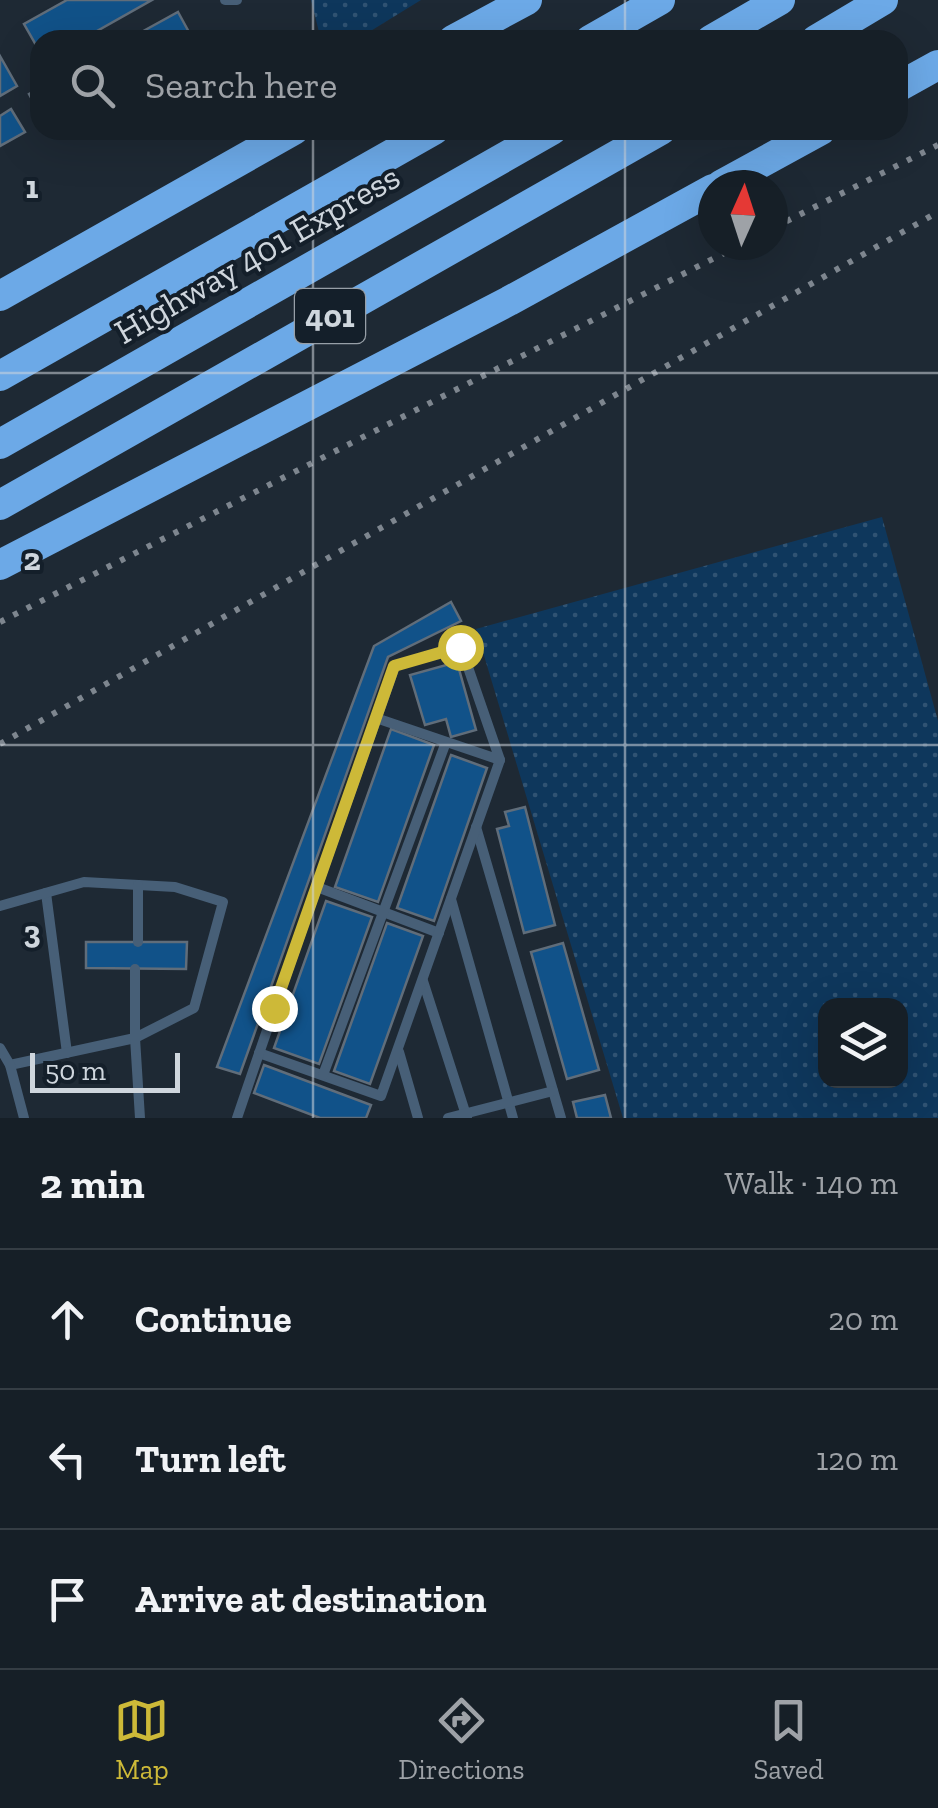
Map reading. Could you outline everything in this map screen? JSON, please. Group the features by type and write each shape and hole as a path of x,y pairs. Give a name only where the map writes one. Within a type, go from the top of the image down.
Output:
{"highway":[{"path":"470,30 517,0"},
{"path":"480,24 527,0"},
{"path":"608,30 660,0"},
{"path":"728,30 780,0"},
{"path":"832,30 882,0"},
{"path":"908,82 938,65"},
{"path":"0,296 276,140"},
{"name":"Highway 401 Express","path":"0,376 416,140"},
{"name":"Highway 401 Express","path":"0,444 534,140"},
{"name":"401","path":"0,504 643,140"},
{"path":"748,170 803,140"},
{"path":"0,564 509,302 698,197"}],"lane":[{"path":"225,0 237,0"},
{"path":"237,1118 394,666 460,647 500,760 382,1096 260,1053"},
{"path":"376,718 500,760"},
{"path":"324,1076 446,742"},
{"path":"476,826 561,1118"},
{"path":"0,906 84,882 175,887 223,902 194,1008 135,1038 10,1065"},
{"path":"138,885 138,942"},
{"path":"317,887 439,933"},
{"path":"46,893 67,1053"},
{"path":"451,898 513,1118"},
{"path":"136,968 140,1118"},
{"path":"422,980 466,1116"},
{"path":"0,1048 10,1065 24,1118"},
{"path":"398,1049 418,1118"},
{"path":"448,1118 553,1091"}],"shaded area":[{"path":"311,0 421,0 372,30 318,30"},
{"path":"882,517 938,721 938,1118 623,1118 476,629"}],"building":[{"path":"67,0 152,0 99,30 30,30 30,34 24,24"},
{"path":"178,12 188,30 145,30"},
{"path":"0,56 17,86 0,96"},
{"path":"11,109 25,132 0,146 0,116"},
{"path":"451,602 461,621 388,657 240,1074 217,1067 374,646"},
{"path":"457,662 476,730 451,737 446,719 425,725 410,675"},
{"path":"391,729 434,745 378,902 335,887"},
{"path":"451,755 487,768 434,921 397,908"},
{"path":"525,807 555,925 524,933 497,829 509,826 505,812"},
{"path":"326,901 372,917 319,1064 274,1048"},
{"path":"387,923 423,936 370,1084 334,1071"},
{"path":"86,942 187,942 186,969 86,968"},
{"path":"563,943 599,1070 567,1079 531,952"},
{"path":"264,1065 371,1105 366,1118 320,1118 254,1093"},
{"path":"605,1095 611,1118 577,1118 573,1102"}],"railway":[{"path":"788,220 938,145"},
{"path":"0,744 938,212"},
{"path":"0,622 711,260"}],"route":[{"path":"274,1008 394,666 460,647"}]}
